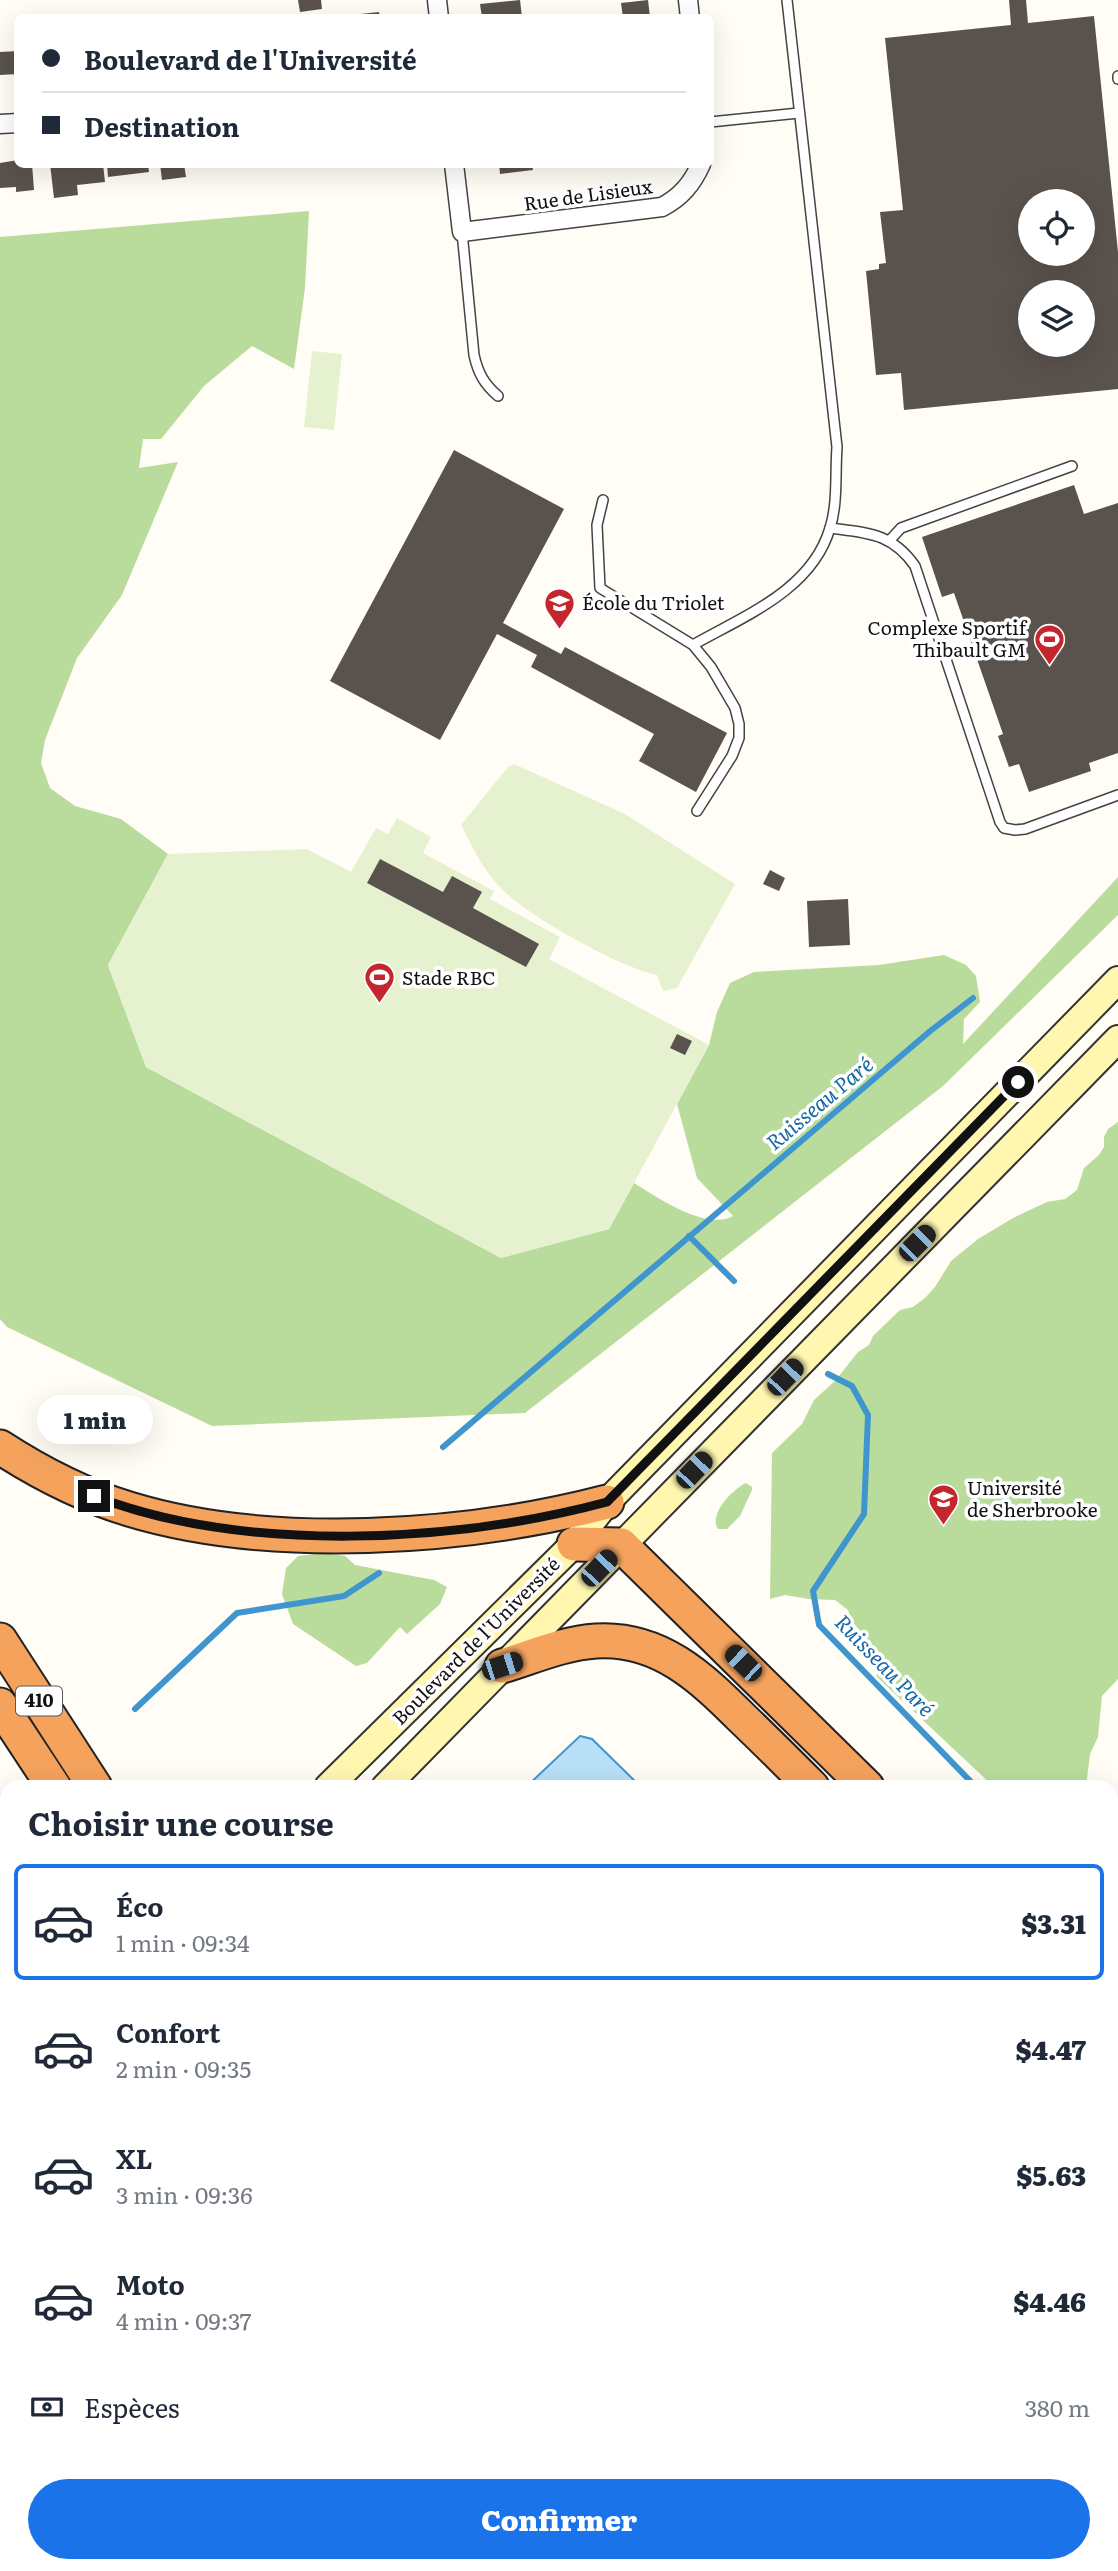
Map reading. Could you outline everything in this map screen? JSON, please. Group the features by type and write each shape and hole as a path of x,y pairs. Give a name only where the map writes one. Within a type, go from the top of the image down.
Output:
{"highway":[{"path":"0,1447 62,1482 130,1509 194,1524 261,1531 381,1534 462,1529 542,1517 607,1502"},
{"path":"574,1544 621,1545 860,1780"},
{"name":"410","path":"0,1640 90,1780"},
{"path":"502,1666 588,1642 628,1642 650,1648 673,1659 700,1678 805,1780"},
{"name":"410","path":"0,1705 49,1780"}],"main road":[{"name":"Boulevard de l'Université","path":"335,1780 574,1544 607,1502 1118,980"},
{"name":"Boulevard de l'Université","path":"392,1780 1118,1039"}],"street":[{"path":"454,168 462,232"},
{"name":"Rue de Lisieux","path":"462,232 662,207 676,200 688,188 699,168"}],"lane":[{"path":"693,645 793,586 813,563 830,528 837,447 787,0"},
{"path":"714,122 799,113"},
{"path":"462,232 476,363 486,386 498,396"},
{"path":"890,540 901,528 1072,466"},
{"path":"603,500 597,525 600,587 693,645 711,667 735,708 739,738 732,756 697,811"},
{"path":"830,528 867,533 890,540 905,551 915,566 1004,828 1026,829 1118,795"}],"green space":[{"path":"309,211 305,288 294,369 252,346 204,386 161,439 143,439 139,468 178,462 122,595 77,658 45,740 41,763 50,788 75,806 121,819 168,854 108,965 146,1067 501,1258 609,1229 634,1183 682,1211 722,1220 733,1216 697,1178 677,1104 709,1045 717,1012 730,983 754,972 879,965 944,955 966,965 976,976 980,1002 964,1019 963,1044 1118,877 1118,915 943,1086 525,1413 212,1426 7,1327 0,1319 0,237"},
{"path":"312,351 342,354 334,430 304,427"},
{"path":"514,764 625,814 735,884 677,988 663,991 657,975 620,962 549,924 510,897 487,871 461,825 508,767"},
{"name":"Stade RBC","path":"397,818 431,837 423,853 494,891 490,899 560,937 549,959 709,1045 609,1229 501,1258 146,1067 108,965 168,854 307,849 351,872 376,828 388,834"},
{"name":"Université de Sherbrooke","path":"1118,1122 1118,1679 1102,1696 1098,1737 1090,1754 1087,1780 987,1780 877,1677 873,1646 851,1620 848,1610 835,1600 785,1595 770,1599 772,1453 802,1424 814,1400 835,1381 858,1352 869,1345 873,1336 900,1310 913,1307 925,1298 951,1261 978,1239 1013,1218 1047,1202 1065,1199 1077,1190 1084,1168 1104,1147 1104,1137 1108,1129"},
{"path":"746,1483 752,1490 740,1516 727,1529 718,1529 716,1516 719,1509 729,1496"},
{"path":"324,1553 345,1556 355,1565 434,1580 447,1587 440,1604 407,1634 400,1627 367,1663 356,1666 293,1624 282,1594 286,1568 298,1556"}],"water":[{"path":"580,1736 592,1739 634,1780 533,1780"}],"building":[{"path":"298,0 321,0 322,9 300,12"},
{"path":"520,0 522,14 481,14 480,4"},
{"path":"648,0 650,14 622,14 621,3"},
{"path":"1009,0 1026,0 1028,23 1094,16 1118,252 1118,389 904,410 901,373 876,375 866,271 879,269 879,264 886,263 880,212 903,210 885,38 1011,25"},
{"path":"14,51 14,74 0,75 0,52"},
{"path":"14,161 14,168 32,168 34,190 16,192 16,187 0,188 0,163"},
{"path":"50,168 103,168 105,182 77,185 78,195 54,198"},
{"path":"107,168 148,168 149,172 108,177"},
{"path":"160,168 185,168 186,177 162,180"},
{"path":"499,168 533,170 500,174"},
{"path":"454,450 564,509 503,623 561,654 565,647 727,733 696,792 639,761 654,734 531,667 537,655 497,634 440,740 330,681"},
{"name":"Complexe Sportif Thibault GM","path":"1074,485 1084,514 1118,503 1118,753 1089,763 1091,771 1029,792 1019,764 1009,767 998,736 1003,734 954,593 942,597 922,537"},
{"name":"Stade RBC","path":"380,859 443,892 452,876 482,892 473,908 539,944 526,967 367,883"},
{"path":"770,870 785,878 779,891 763,884"},
{"path":"848,899 850,945 809,947 807,901"},
{"path":"677,1034 692,1041 685,1055 670,1048"}],"waterway":[{"name":"Ruisseau Paré","path":"443,1447 929,1032 973,998"},
{"name":"Ruisseau Paré","path":"689,1236 734,1281"},
{"name":"Ruisseau Paré","path":"828,1374 852,1386 868,1415 864,1514 813,1591 819,1625 969,1780"},
{"name":"Ruisseau Paré","path":"135,1709 237,1613 344,1596 379,1573"}],"place":[{"name":"École du Triolet","path":"559,630"},
{"name":"Complexe Sportif Thibault GM","path":"1049,666"},
{"name":"Stade RBC","path":"379,1005"},
{"name":"Université de Sherbrooke","path":"944,1526"}],"route":[{"path":"94,1496 150,1515 194,1524 330,1535 462,1529 562,1514 607,1502 1018,1082"}]}
